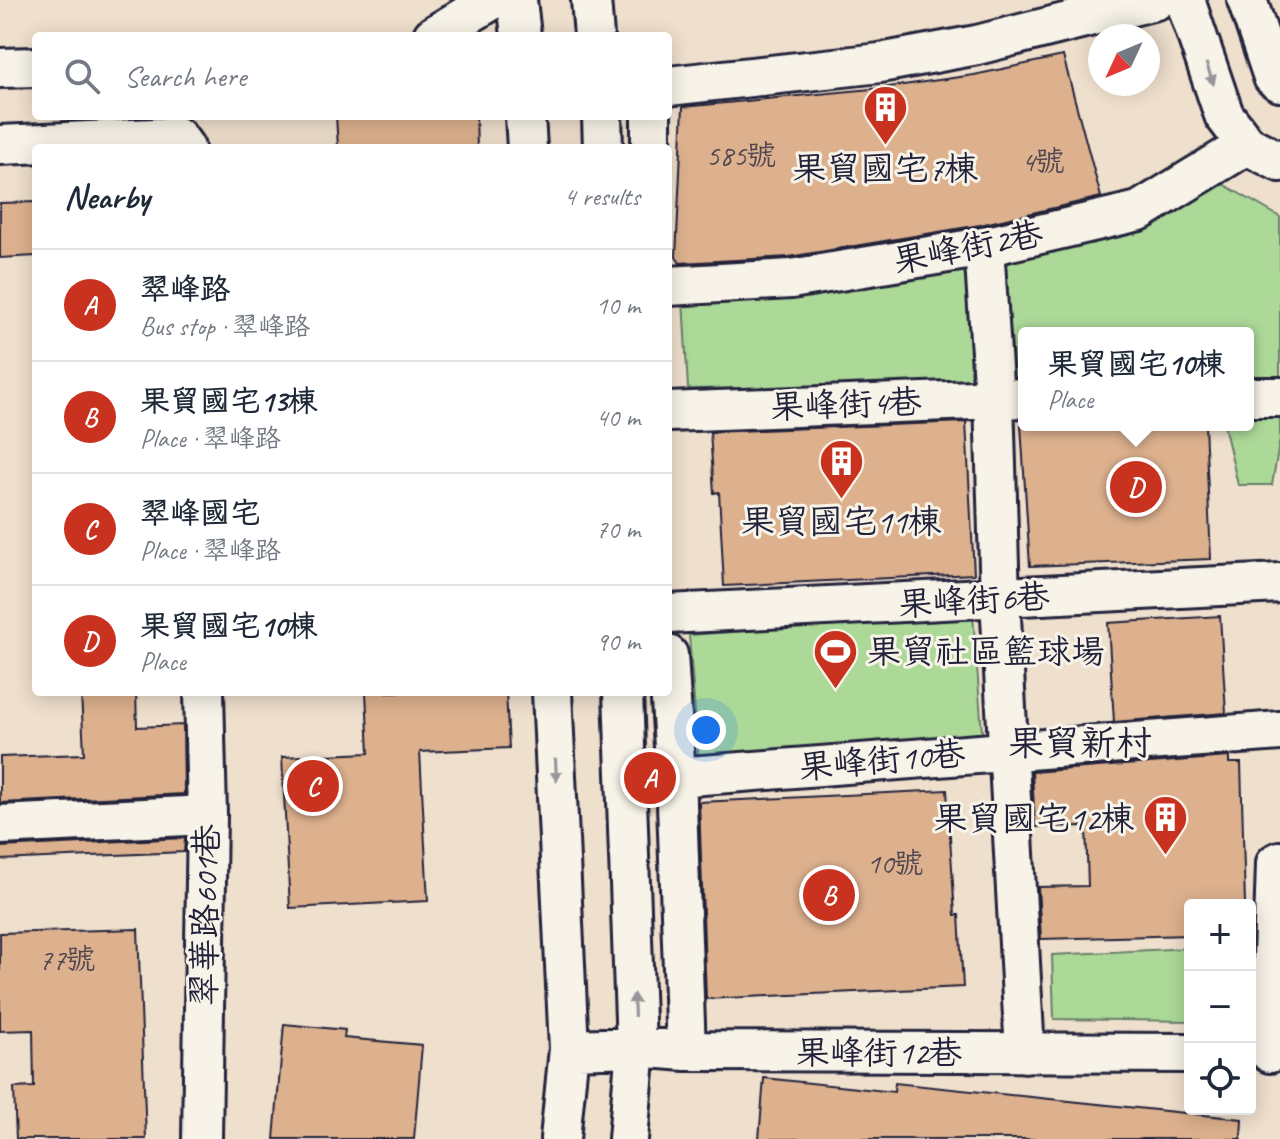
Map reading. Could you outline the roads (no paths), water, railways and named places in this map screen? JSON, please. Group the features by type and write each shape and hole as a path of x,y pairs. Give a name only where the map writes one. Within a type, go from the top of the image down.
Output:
{"street":[{"path":"440,32 492,0"},
{"path":"517,0 521,32"},
{"path":"591,0 594,32"},
{"path":"672,86 880,63 977,45 1156,0"},
{"path":"1185,0 1224,115 1264,153"},
{"path":"1247,0 1273,77 1280,82"},
{"path":"0,68 32,67"},
{"path":"525,120 527,144"},
{"path":"602,120 603,144"},
{"path":"651,120 651,144"},
{"path":"0,145 177,137 182,144"},
{"name":"果峰街2巷","path":"672,286 791,279 984,247 1139,211 1264,153"},
{"path":"984,247 1009,398 1000,599 1025,1053"},
{"path":"1254,397 1280,397"},
{"name":"果峰街4巷","path":"672,412 1009,398"},
{"name":"果峰街6巷","path":"672,614 1280,583"},
{"name":"翠華路601巷","path":"202,1139 207,815 204,696"},
{"path":"552,696 569,1049 560,1139"},
{"path":"623,696 636,1047 628,1139"},
{"path":"671,696 686,1051"},
{"name":"果峰街10巷","path":"676,777 1009,749 1280,731"},
{"path":"0,825 207,815"},
{"path":"1267,1053 1276,863 1280,861"},
{"name":"果峰街12巷","path":"569,1049 636,1047 686,1051 1184,1053"}],"place":[{"name":"果貿國宅7棟","path":"885,147"},
{"name":"果貿國宅10棟","path":"1136,487"},
{"name":"果貿國宅11棟","path":"841,500"},
{"name":"果貿社區籃球場","path":"836,690"},
{"name":"翠峰路","path":"650,778"},
{"name":"翠峰國宅","path":"313,786"},
{"name":"果貿國宅12棟","path":"1165,857"},
{"name":"果貿國宅13棟","path":"829,895"}],"district":[{"name":"果貿新村","path":"1080,743"}]}
